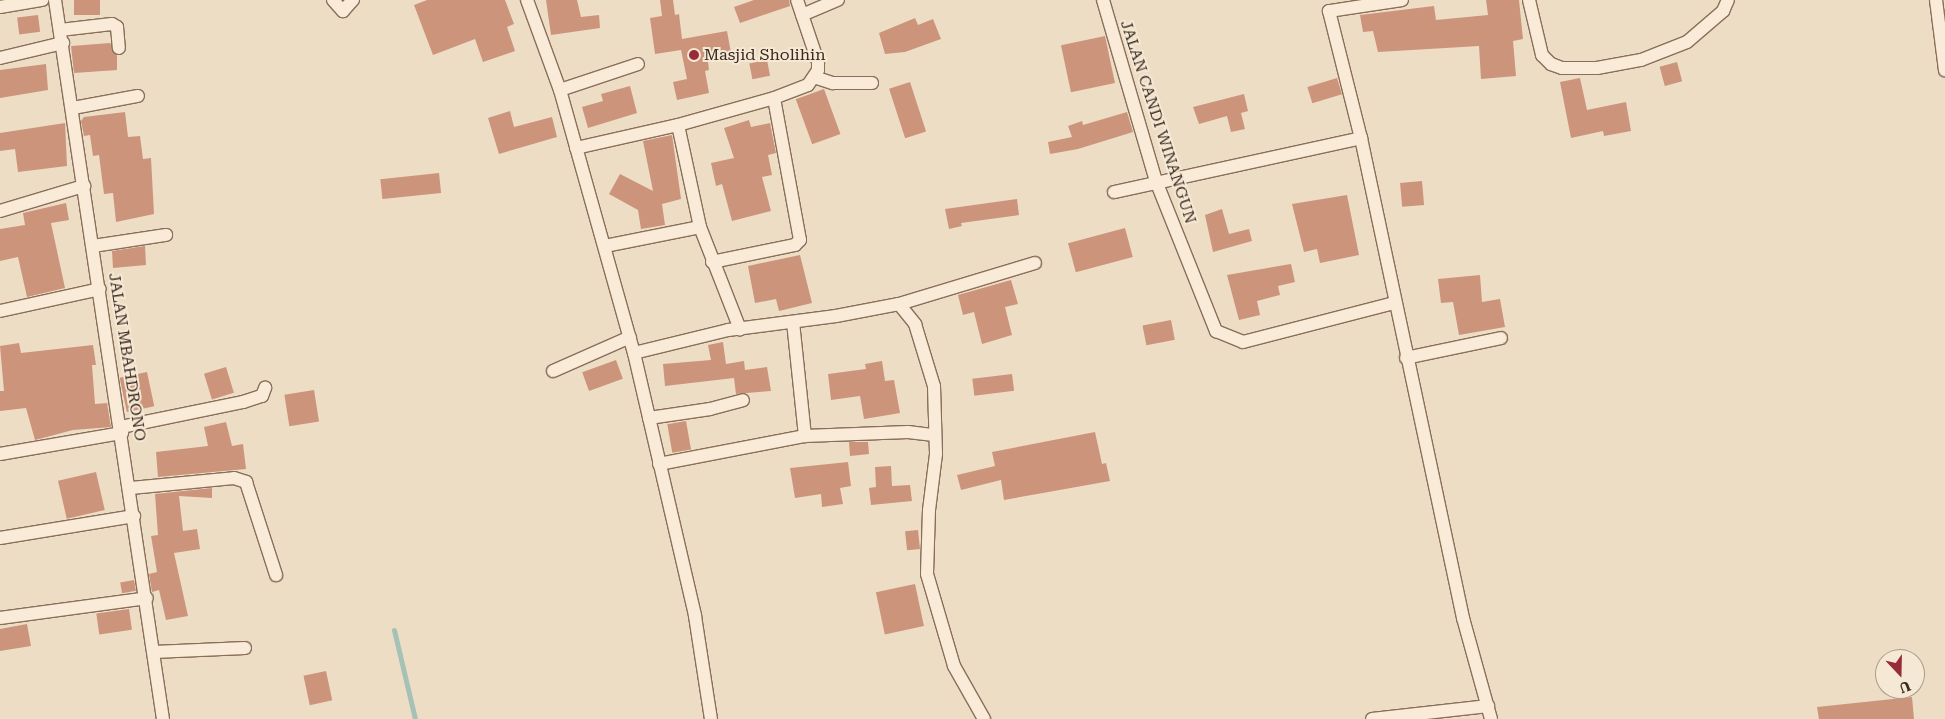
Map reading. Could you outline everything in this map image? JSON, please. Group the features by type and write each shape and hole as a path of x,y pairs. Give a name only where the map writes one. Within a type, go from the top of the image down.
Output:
{"street":[{"path":"0,7 42,0"},
{"name":"JALAN MBAHDRONO","path":"55,0 131,488 163,719"},
{"path":"333,0 343,10 353,0"},
{"path":"527,0 560,90 630,337 695,616 712,719"},
{"path":"576,148 678,125 774,98 808,85 814,77 818,62 797,0"},
{"path":"802,15 838,0"},
{"name":"JALAN CANDI WINANGUN","path":"1102,0 1156,181 1216,331 1229,339 1243,342 1394,303"},
{"path":"1372,719 1489,713 1463,618 1394,303 1361,138 1327,5 1402,0"},
{"path":"1529,0 1542,56 1551,64 1562,68 1597,68 1641,60 1687,42 1723,11 1728,0"},
{"path":"1936,0 1945,70"},
{"path":"60,30 112,24 117,27 119,48"},
{"path":"0,58 62,43"},
{"path":"560,90 638,64"},
{"path":"814,77 833,83 872,83"},
{"path":"73,108 138,96"},
{"path":"712,262 795,245 800,240 774,98"},
{"path":"678,125 700,227 712,262 740,328"},
{"path":"1114,192 1156,181 1361,138"},
{"path":"0,211 84,186"},
{"path":"605,246 700,227"},
{"path":"93,246 166,235"},
{"path":"634,353 740,328 793,322 899,304 1035,263"},
{"path":"0,310 100,289"},
{"path":"899,304 915,324 930,367 935,405 934,435 936,454 929,510 927,574 954,666 984,719"},
{"path":"793,322 805,436"},
{"path":"552,372 630,337"},
{"path":"1406,358 1501,338"},
{"path":"0,454 122,430 243,402 262,396 265,388"},
{"path":"649,418 710,409 743,400"},
{"path":"659,464 805,436 908,432 934,435"},
{"path":"131,488 234,478 246,482 276,576"},
{"path":"0,538 134,516"},
{"path":"0,618 147,598"},
{"path":"154,652 245,648"}],"building":[{"path":"74,0 100,0 100,15 74,15"},
{"path":"427,0 505,0 514,24 507,27 515,51 483,62 475,39 433,55 414,5"},
{"path":"546,0 577,0 581,17 599,15 600,28 551,35"},
{"path":"660,0 673,0 675,15 679,14 682,39 727,31 732,58 708,62 709,70 705,71 709,93 677,100 673,82 687,79 681,50 655,54 650,18 662,16"},
{"path":"754,0 789,0 790,6 740,23 734,7"},
{"path":"1486,0 1519,0 1523,39 1513,41 1516,76 1481,79 1479,46 1378,52 1373,31 1363,32 1360,15 1434,6 1436,20 1488,15"},
{"path":"38,15 40,32 19,34 17,18"},
{"path":"915,18 918,25 933,19 941,39 905,52 885,54 879,33"},
{"path":"1105,36 1115,83 1071,92 1061,45"},
{"path":"110,43 117,56 117,70 74,73 71,46"},
{"path":"767,60 770,76 752,79 749,63"},
{"path":"1677,62 1682,81 1665,86 1660,67"},
{"path":"46,64 48,90 0,98 0,70"},
{"path":"1337,78 1342,94 1312,103 1307,87"},
{"path":"1580,78 1587,110 1626,102 1631,131 1604,136 1603,131 1571,138 1560,82"},
{"path":"910,82 926,131 905,138 889,89"},
{"path":"630,86 637,113 588,128 582,107 603,101 601,94"},
{"path":"824,89 840,134 812,144 796,99"},
{"path":"1244,94 1248,111 1241,113 1245,129 1231,132 1227,116 1199,124 1193,107"},
{"path":"510,111 514,127 552,117 557,137 499,154 488,118"},
{"path":"125,112 128,137 140,136 143,159 151,158 154,214 116,222 113,193 104,194 99,155 93,156 90,135 84,136 81,121 84,117"},
{"path":"1127,112 1133,132 1078,149 1050,154 1048,142 1072,137 1068,126 1082,121 1083,125"},
{"path":"749,120 751,127 770,123 776,153 768,155 772,175 762,177 771,211 732,221 722,184 716,186 711,163 734,158 724,128"},
{"path":"65,123 67,166 18,172 15,149 0,151 0,133"},
{"path":"672,135 681,199 662,204 665,225 641,229 638,210 609,194 620,174 653,191 643,141"},
{"path":"439,173 441,193 382,199 380,179"},
{"path":"1422,181 1424,205 1402,207 1400,183"},
{"path":"1347,195 1359,255 1320,263 1317,249 1304,252 1292,204"},
{"path":"1017,199 1019,215 961,223 962,226 949,229 945,209"},
{"path":"66,203 69,220 51,223 65,288 27,297 18,257 0,261 0,229 25,225 23,213"},
{"path":"1222,209 1229,234 1249,229 1252,241 1213,252 1205,215"},
{"path":"1125,228 1133,257 1076,272 1068,243"},
{"path":"145,246 146,265 113,268 112,251"},
{"path":"800,255 812,303 779,311 776,299 755,303 748,266"},
{"path":"1291,264 1295,282 1278,286 1280,295 1257,301 1260,315 1239,320 1227,275"},
{"path":"1480,275 1482,302 1500,299 1505,327 1459,335 1453,302 1441,303 1438,279"},
{"path":"1011,280 1018,304 1005,307 1012,335 982,344 974,312 963,315 958,295"},
{"path":"1171,320 1175,340 1146,345 1143,326"},
{"path":"723,342 726,364 744,361 745,370 767,367 771,391 736,394 734,378 665,386 663,364 711,360 708,345"},
{"path":"19,343 21,353 93,345 96,365 92,365 95,404 107,403 111,427 73,430 35,440 26,408 0,411 0,391 4,391 0,346"},
{"path":"616,360 623,379 589,391 582,372"},
{"path":"882,361 885,381 894,380 900,413 864,419 860,396 831,400 828,374 866,369 865,364"},
{"path":"226,367 234,393 212,400 204,374"},
{"path":"147,372 154,406 127,412 120,378"},
{"path":"1012,374 1014,391 974,396 972,379"},
{"path":"314,390 319,422 289,426 284,395"},
{"path":"686,421 691,450 672,453 667,424"},
{"path":"226,422 232,446 243,444 246,469 158,477 156,452 208,446 204,427"},
{"path":"1095,432 1102,464 1106,463 1110,481 1004,500 1001,480 961,490 957,475 995,466 992,452"},
{"path":"849,442 868,442 869,454 850,456"},
{"path":"848,462 851,486 840,488 843,504 822,507 821,494 795,498 790,468"},
{"path":"891,466 892,486 910,485 912,501 871,505 869,488 876,487 875,467"},
{"path":"96,472 105,510 67,519 58,481"},
{"path":"212,488 212,498 179,496 183,531 197,529 200,549 174,553 188,616 166,620 159,590 152,592 149,574 157,572 151,536 158,535 155,494"},
{"path":"918,530 920,549 907,550 905,531"},
{"path":"134,580 136,591 122,593 120,582"},
{"path":"915,584 924,626 885,634 876,592"},
{"path":"129,609 132,630 99,634 96,614"},
{"path":"27,624 31,646 0,651 0,629"},
{"path":"326,671 332,700 310,705 304,676"},
{"path":"1893,699 1912,699 1914,719 1819,719 1817,707"}],"waterway":[{"path":"394,630 415,719"}],"place":[{"name":"Masjid Sholihin","path":"694,55"}]}
